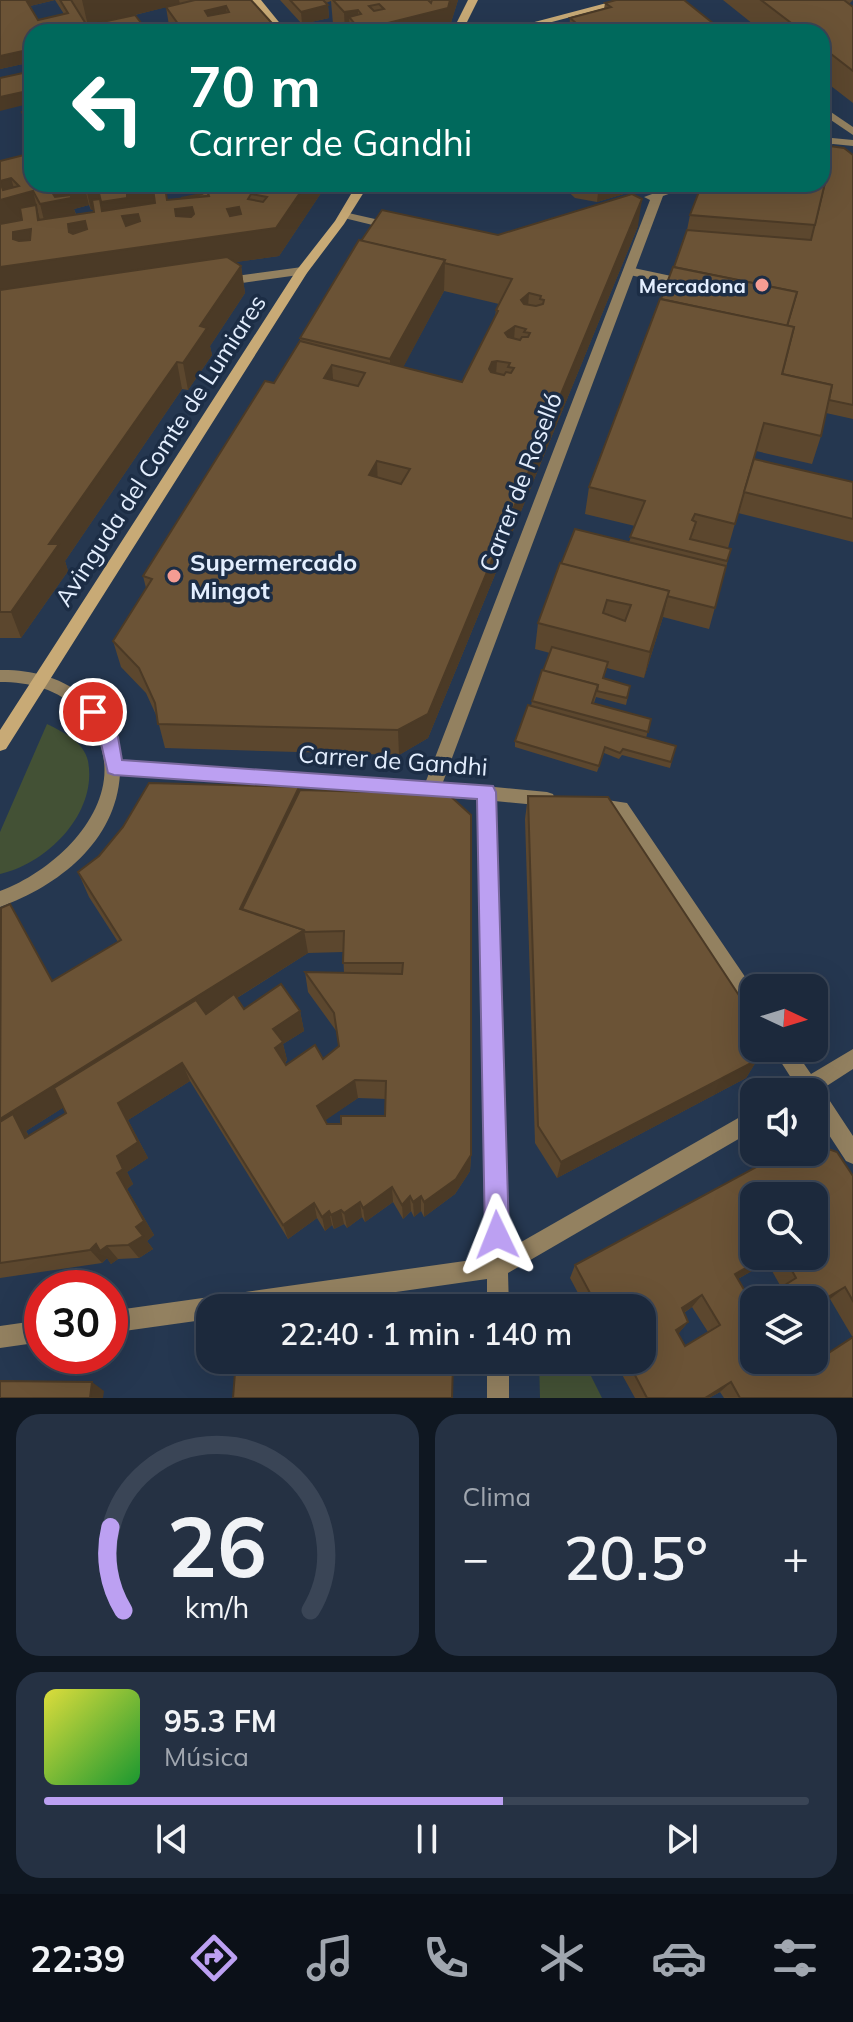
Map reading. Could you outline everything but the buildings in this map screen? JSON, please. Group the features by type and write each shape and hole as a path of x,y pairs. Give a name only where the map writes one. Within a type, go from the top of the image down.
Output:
{"street":[{"path":"256,0 276,24"},
{"path":"461,24 473,0"},
{"path":"534,24 630,0"},
{"path":"588,24 603,20"},
{"path":"830,115 853,132"},
{"path":"830,142 853,143"},
{"name":"Avinguda del Comte de Lumiares","path":"0,744 302,271 358,192"},
{"name":"Carrer de Roselló","path":"432,788 629,271 651,197 666,192"},
{"path":"344,215 402,228"},
{"path":"212,283 302,271"},
{"path":"629,271 672,280"},
{"path":"0,676 40,680 69,693 93,712 109,737 114,767 108,802 91,835 62,866 25,890 0,899"},
{"name":"Carrer de Gandhi","path":"114,767 486,792 621,808 740,985"},
{"path":"486,792 498,1294"},
{"path":"827,1078 853,1058"},
{"path":"828,1119 853,1154"},
{"path":"128,1319 498,1267 740,1127"},
{"path":"0,1337 24,1334"},
{"path":"498,1374 498,1398"}],"green space":[{"path":"47,724 72,738 86,754 89,780 85,799 77,817 51,848 18,868 0,874 0,832"},
{"path":"539,1374 590,1374 602,1398 540,1398"}],"place":[{"name":"Mercadona","path":"762,285"},
{"name":"Supermercado Mingot","path":"174,576"}],"route":[{"path":"93,712 109,737 114,767 486,792 497,1235"}]}
